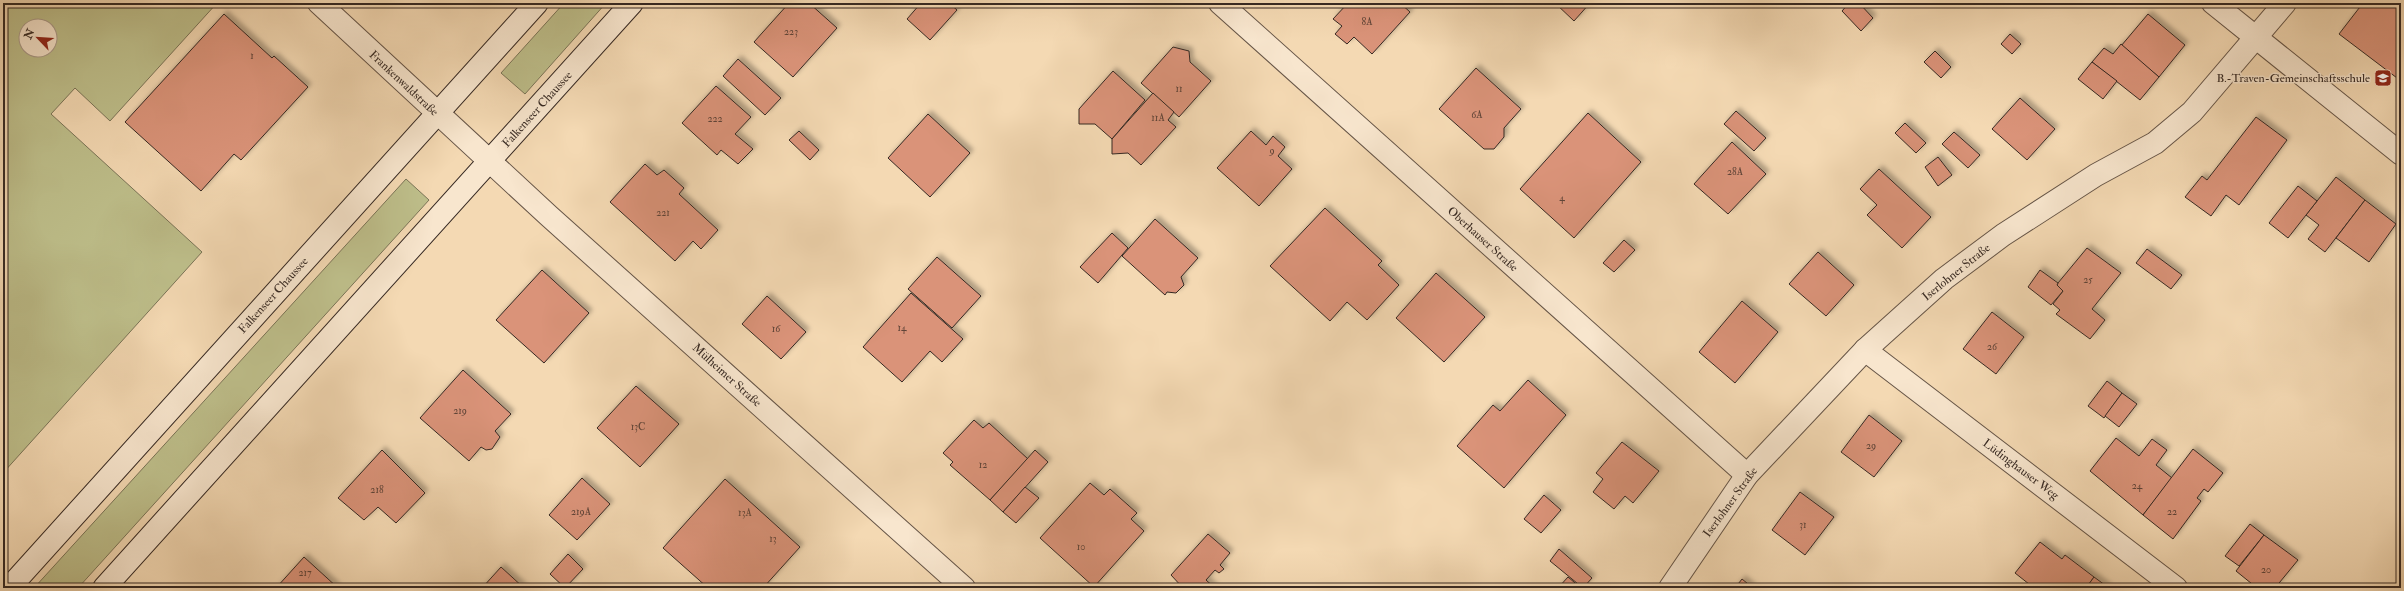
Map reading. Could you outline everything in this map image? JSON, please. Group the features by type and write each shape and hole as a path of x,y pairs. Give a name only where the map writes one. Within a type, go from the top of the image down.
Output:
{"street":[{"name":"Frankenwaldstraße","path":"319,3 490,161"},
{"name":"Falkenseer Chaussee","path":"8,588 537,3"},
{"name":"Falkenseer Chaussee","path":"104,588 632,3"},
{"name":"Oberhauser Straße","path":"1220,3 1747,475"},
{"path":"2213,3 2256,40 2401,154"},
{"name":"Iserlohner Straße","path":"1670,588 1747,475 1865,350 1944,280 2003,235 2096,175 2155,143 2192,112 2256,40 2285,3"},
{"name":"Mülheimer Straße","path":"490,161 964,588"},
{"name":"Lüdinghauser Weg","path":"1865,350 2176,588"}],"green space":[{"path":"3,3 217,3 110,121 75,88 51,114 202,252 3,473"},
{"path":"564,3 606,3 525,94 501,73"},
{"path":"406,179 429,200 78,588 34,588"}],"building":[{"path":"789,3 809,3 837,28 793,77 754,42"},
{"path":"921,3 949,3 957,10 930,40 907,19"},
{"path":"1348,3 1400,3 1410,12 1372,54 1354,37 1347,44 1335,34 1342,26 1333,19"},
{"path":"1555,3 1590,3 1574,21"},
{"path":"1849,3 1859,3 1873,18 1861,31 1842,11"},
{"path":"2363,3 2401,3 2401,81 2339,34"},
{"path":"224,14 272,58 274,56 308,87 241,160 234,154 201,191 125,122"},
{"path":"2148,14 2185,45 2159,77 2121,46"},
{"path":"2010,34 2021,44 2012,54 2001,44"},
{"path":"2121,44 2159,77 2140,100 2092,62 2104,48 2113,54"},
{"path":"1173,47 1189,51 1190,62 1211,81 1179,117 1141,83"},
{"path":"1935,51 1951,67 1941,78 1924,62"},
{"path":"738,59 781,98 765,115 723,76"},
{"path":"2092,62 2117,81 2103,99 2078,79"},
{"path":"1476,68 1521,109 1504,128 1504,137 1494,149 1484,149 1439,109"},
{"path":"1113,71 1145,100 1112,139 1095,124 1079,124 1079,109"},
{"path":"716,86 751,117 735,134 753,149 738,164 721,150 717,155 682,123"},
{"path":"1153,93 1174,112 1168,120 1176,127 1141,165 1128,153 1112,154 1112,139"},
{"path":"2020,98 2055,129 2027,160 1992,129"},
{"path":"1736,111 1766,138 1754,151 1724,124"},
{"path":"1588,113 1641,162 1574,238 1520,189"},
{"path":"928,114 970,153 930,197 888,158"},
{"path":"2256,117 2287,140 2239,205 2226,195 2211,216 2185,197 2202,176 2207,180"},
{"path":"1905,123 1926,143 1916,153 1895,133"},
{"path":"799,131 819,150 810,160 789,140"},
{"path":"1251,131 1266,145 1273,136 1285,147 1278,156 1292,169 1259,206 1217,168"},
{"path":"1954,132 1980,155 1968,168 1942,144"},
{"path":"1732,142 1766,174 1728,214 1694,184"},
{"path":"1938,157 1952,175 1938,186 1925,167"},
{"path":"645,164 657,175 664,170 684,188 679,194 718,230 701,249 693,241 675,261 610,202"},
{"path":"1879,169 1931,217 1902,248 1867,215 1877,205 1860,189"},
{"path":"2336,177 2365,200 2325,252 2308,239 2319,225 2306,215"},
{"path":"2298,186 2317,201 2288,238 2269,223"},
{"path":"2365,200 2396,224 2369,262 2336,238"},
{"path":"1325,208 1382,261 1378,265 1399,285 1367,320 1347,302 1330,321 1270,266"},
{"path":"1155,219 1198,258 1181,277 1184,285 1176,293 1167,292 1165,295 1122,256"},
{"path":"1112,233 1128,248 1098,283 1080,267"},
{"path":"1624,240 1635,250 1614,272 1603,263"},
{"path":"2087,248 2121,273 2092,309 2105,320 2090,339 2056,314 2060,310 2053,304 2063,291 2057,285 2058,283"},
{"path":"2147,249 2182,275 2171,289 2136,263"},
{"path":"1818,252 1854,285 1826,316 1789,284"},
{"path":"937,257 981,296 952,328 908,289"},
{"path":"542,270 589,313 544,363 496,320"},
{"path":"2040,270 2058,283 2057,285 2063,291 2051,305 2028,287"},
{"path":"1436,273 1485,317 1444,362 1396,318"},
{"path":"911,293 963,339 942,362 930,351 902,382 863,347"},
{"path":"767,296 806,332 781,359 742,324"},
{"path":"1742,301 1778,332 1735,383 1699,352"},
{"path":"1992,312 2024,337 1996,374 1963,349"},
{"path":"463,370 511,414 495,431 500,437 492,449 486,450 481,447 469,461 420,418"},
{"path":"1528,380 1566,415 1504,488 1457,446 1493,405 1500,411"},
{"path":"2107,381 2122,393 2104,418 2088,406"},
{"path":"636,386 679,424 640,467 597,428"},
{"path":"2122,393 2137,404 2119,427 2105,416"},
{"path":"1869,415 1902,441 1874,477 1841,452"},
{"path":"974,420 983,428 989,423 1028,459 990,500 950,465 953,462 943,453"},
{"path":"2116,438 2139,456 2152,439 2167,450 2156,465 2172,478 2143,515 2090,471"},
{"path":"1622,442 1659,471 1633,503 1625,496 1614,509 1593,492 1603,479 1596,473"},
{"path":"2193,449 2223,473 2208,492 2204,489 2197,498 2201,501 2173,539 2143,515"},
{"path":"382,450 425,493 396,523 378,507 364,520 338,498"},
{"path":"1035,450 1048,462 1003,512 990,500"},
{"path":"582,478 610,504 577,540 549,515"},
{"path":"725,479 800,547 763,588 708,588 663,548"},
{"path":"1090,483 1104,495 1110,489 1137,513 1131,519 1144,531 1094,587 1040,538"},
{"path":"1025,487 1039,498 1016,523 1003,512"},
{"path":"1800,492 1834,517 1805,555 1772,530"},
{"path":"1544,495 1561,510 1541,533 1524,519"},
{"path":"2250,524 2264,535 2239,566 2225,556"},
{"path":"1208,534 1230,553 1220,565 1224,569 1219,573 1215,570 1206,580 1215,588 1183,588 1171,575"},
{"path":"2264,535 2298,560 2275,588 2257,588 2236,571"},
{"path":"2040,542 2062,559 2065,555 2094,577 2086,588 2034,588 2015,573"},
{"path":"1559,549 1592,578 1583,588 1550,561"},
{"path":"568,554 583,569 565,588 550,574"},
{"path":"304,557 338,588 276,588"},
{"path":"501,567 524,588 482,588"},
{"path":"1568,577 1581,588 1558,588"},
{"path":"2094,577 2109,588 2086,588"},
{"path":"1742,579 1753,588 1735,588"}],"place":[{"name":"B.-Traven-Gemeinschaftsschule","path":"2383,78"}]}
